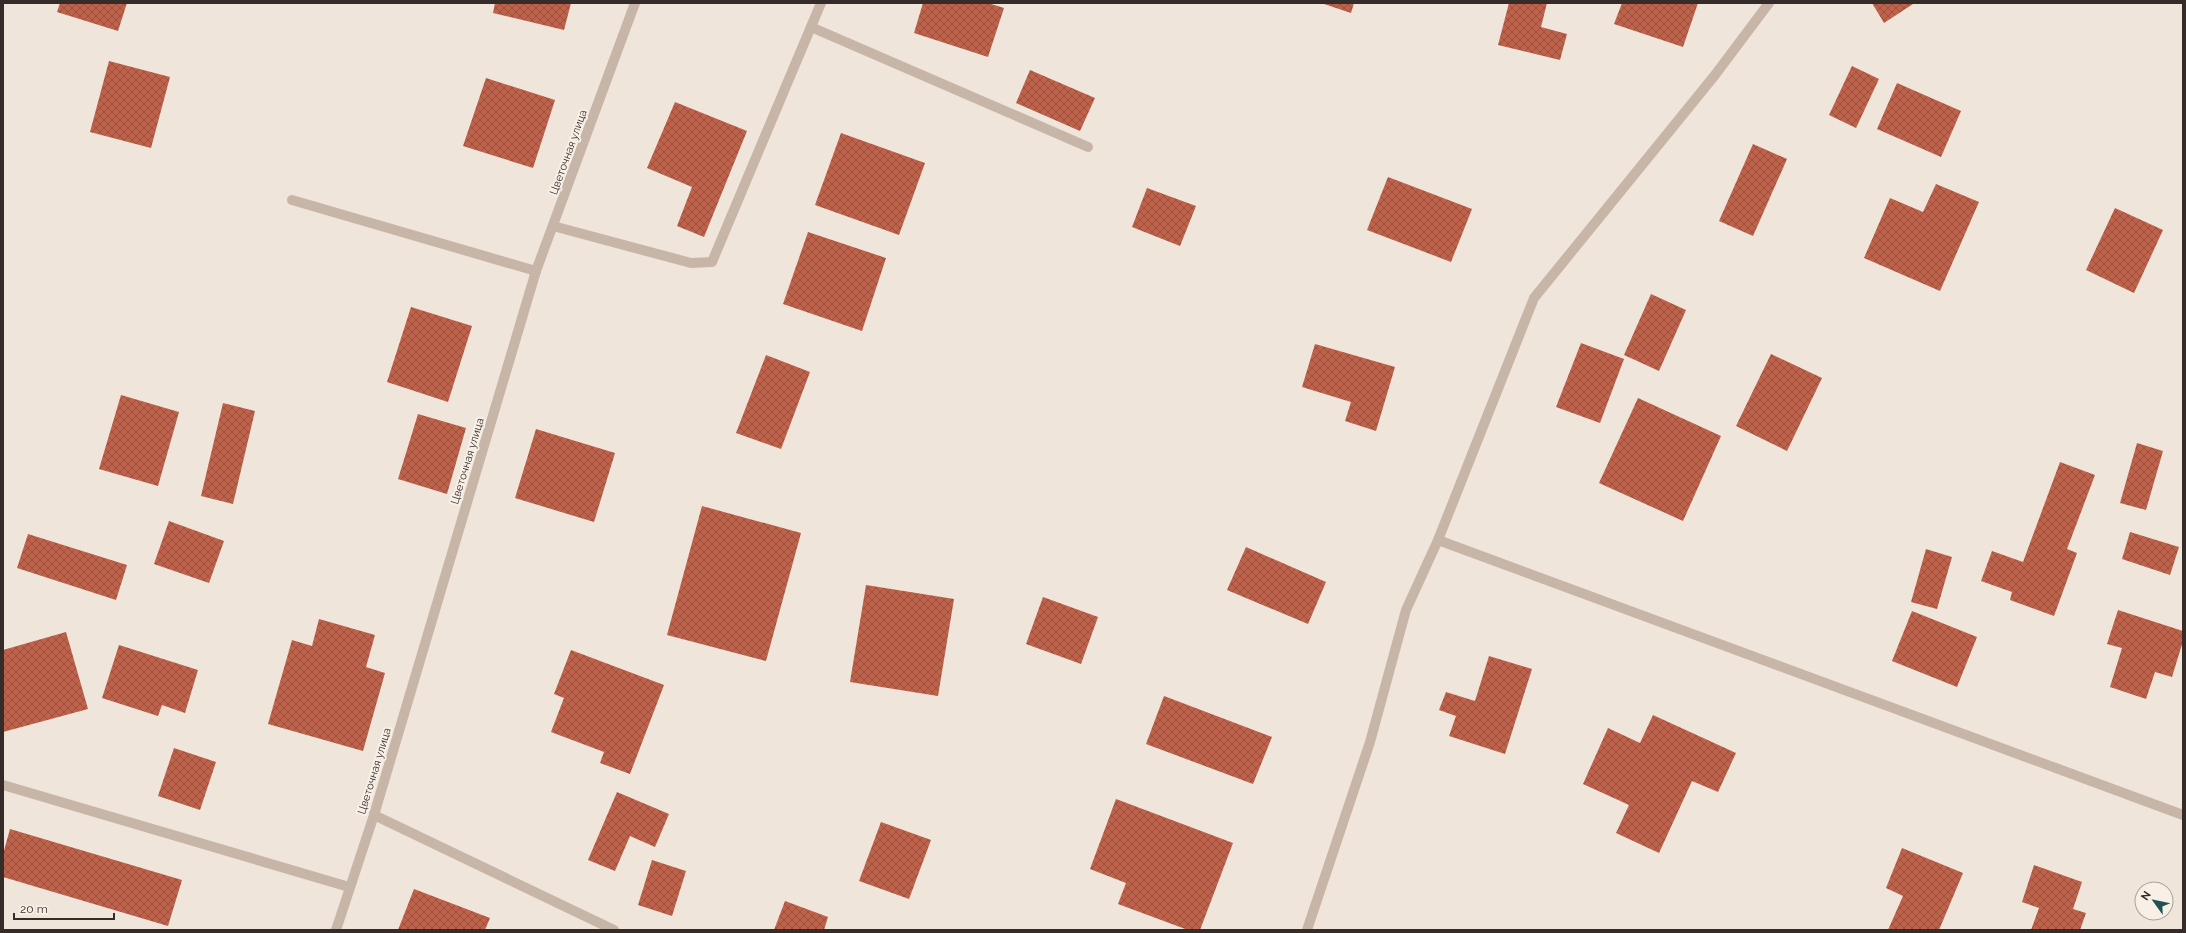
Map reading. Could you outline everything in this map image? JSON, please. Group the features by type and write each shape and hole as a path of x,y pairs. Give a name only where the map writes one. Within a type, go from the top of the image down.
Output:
{"lane":[{"name":"Цветочная улица","path":"336,930 374,815 536,271 635,3"},
{"path":"553,226 691,263 712,262 821,3"},
{"path":"1307,930 1370,742 1406,610 1438,540 1534,298 1715,75 1769,3"},
{"path":"811,27 1088,147"},
{"path":"292,200 536,271"},
{"path":"1438,540 2183,815"},
{"path":"3,785 349,887"},
{"path":"374,815 614,930"}],"building":[{"path":"60,3 127,3 118,31 57,12"},
{"path":"495,3 571,3 564,30 493,13"},
{"path":"923,3 988,3 1004,8 988,57 914,33"},
{"path":"1321,3 1354,3 1351,13"},
{"path":"1509,3 1547,3 1541,27 1567,34 1560,60 1498,45"},
{"path":"1622,3 1698,3 1683,47 1614,24"},
{"path":"1872,3 1913,3 1913,4 1884,23"},
{"path":"109,61 170,77 151,148 90,132"},
{"path":"1852,66 1879,79 1856,128 1829,115"},
{"path":"1030,70 1095,98 1080,131 1016,103"},
{"path":"486,78 555,100 533,168 463,146"},
{"path":"1897,83 1961,111 1941,157 1877,129"},
{"path":"675,102 747,131 704,237 677,226 692,187 647,168"},
{"path":"841,133 925,163 899,235 815,205"},
{"path":"1753,144 1787,159 1753,236 1719,221"},
{"path":"1388,177 1472,209 1451,262 1367,230"},
{"path":"1936,184 1979,202 1940,291 1864,258 1890,198 1923,212"},
{"path":"1147,188 1196,206 1180,246 1132,227"},
{"path":"2115,208 2163,230 2134,293 2086,270"},
{"path":"808,232 886,258 862,331 783,304"},
{"path":"1651,294 1686,310 1659,371 1624,355"},
{"path":"411,307 472,326 448,402 387,382"},
{"path":"1581,343 1624,359 1600,423 1556,407"},
{"path":"1315,344 1395,367 1376,431 1345,421 1351,402 1302,387"},
{"path":"1771,354 1822,378 1787,451 1736,426"},
{"path":"766,355 810,372 781,449 736,433"},
{"path":"121,395 179,412 158,486 99,469"},
{"path":"1638,398 1721,436 1683,521 1599,483"},
{"path":"223,403 255,411 233,504 201,496"},
{"path":"418,414 466,428 447,494 398,479"},
{"path":"536,429 615,453 594,522 515,498"},
{"path":"2137,443 2163,451 2146,510 2120,503"},
{"path":"2060,462 2095,475 2067,549 2077,553 2054,616 2010,600 2012,592 1981,581 1992,551 2023,562"},
{"path":"702,506 801,533 766,661 667,635"},
{"path":"169,521 224,541 209,583 154,564"},
{"path":"2130,532 2179,547 2170,575 2122,559"},
{"path":"28,534 127,565 116,600 17,568"},
{"path":"1246,547 1326,582 1308,624 1227,590"},
{"path":"1926,549 1952,557 1937,609 1911,602"},
{"path":"866,585 954,599 938,696 850,682"},
{"path":"1043,597 1098,617 1081,664 1026,644"},
{"path":"2118,610 2183,631 2183,641 2172,677 2155,672 2146,699 2110,687 2122,648 2107,644"},
{"path":"1912,611 1977,637 1957,687 1892,661"},
{"path":"319,619 375,635 366,667 385,673 363,751 268,724 292,640 312,646"},
{"path":"66,632 88,709 3,732 3,650"},
{"path":"119,645 198,670 185,713 162,705 158,716 102,698"},
{"path":"571,650 664,685 630,774 600,763 604,752 551,732 564,698 554,694"},
{"path":"1489,656 1532,669 1505,754 1449,736 1456,716 1439,710 1446,692 1475,701"},
{"path":"1164,696 1272,737 1253,784 1146,744"},
{"path":"1653,715 1736,753 1718,792 1692,781 1659,853 1616,833 1629,805 1583,784 1608,728 1640,743"},
{"path":"174,748 216,762 200,810 158,796"},
{"path":"617,792 669,814 655,847 630,836 615,871 588,860"},
{"path":"1116,799 1233,843 1200,930 1188,930 1118,904 1126,883 1090,869"},
{"path":"881,822 931,840 909,899 859,881"},
{"path":"10,829 182,880 168,926 3,877 3,854"},
{"path":"1902,848 1963,873 1939,930 1888,930 1903,896 1886,888"},
{"path":"652,860 686,871 672,916 638,905"},
{"path":"2034,865 2082,882 2073,909 2086,913 2080,930 2031,930 2039,908 2022,902"},
{"path":"414,889 490,918 485,930 398,930"},
{"path":"785,901 828,917 824,930 774,930"}]}
